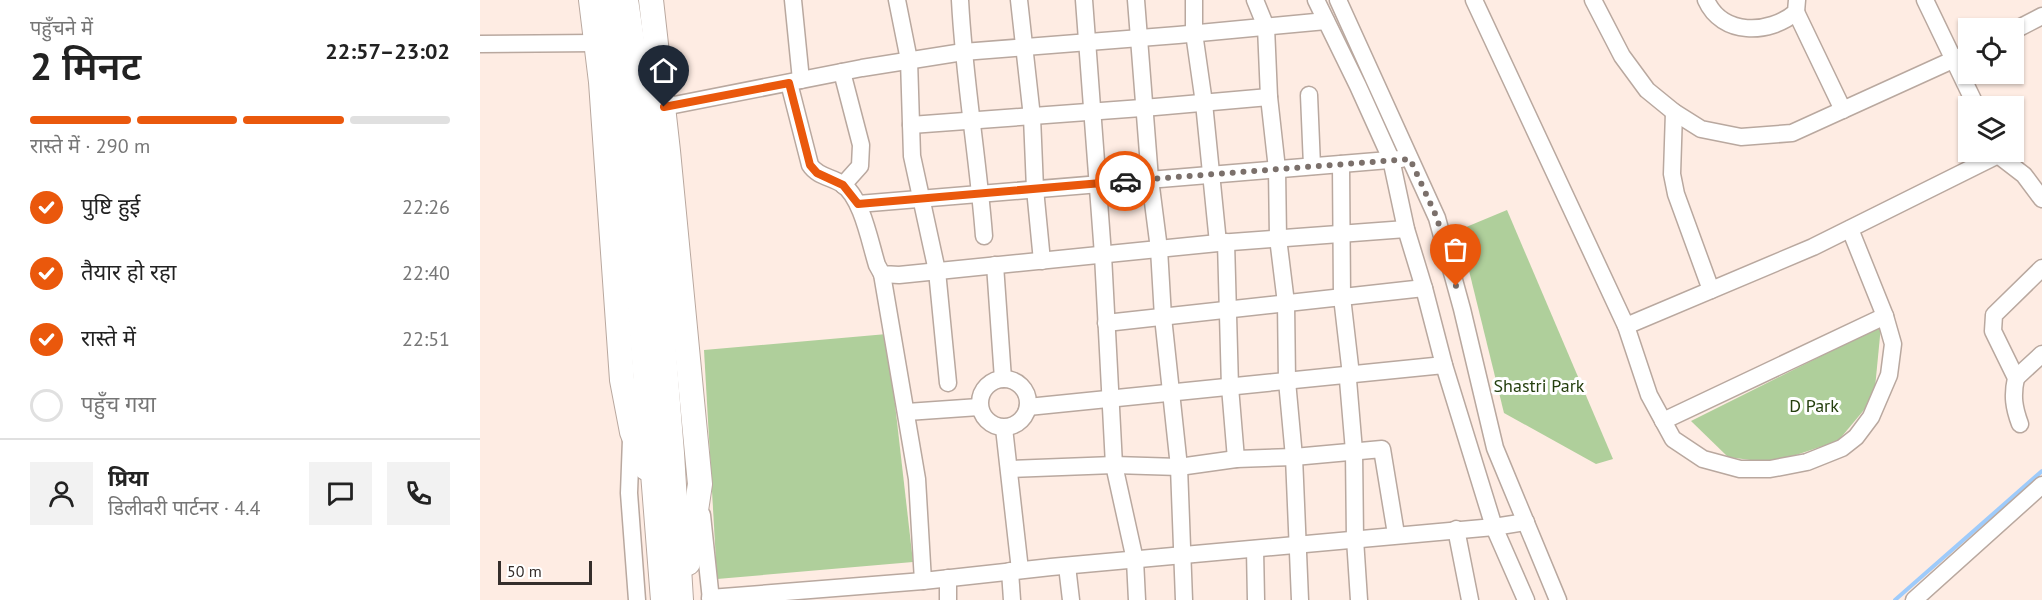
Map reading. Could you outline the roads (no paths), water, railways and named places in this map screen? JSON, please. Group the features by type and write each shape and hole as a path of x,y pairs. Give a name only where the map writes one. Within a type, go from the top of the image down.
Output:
{"highway":[{"path":"591,0 602,93 622,380 632,432 655,490"},
{"path":"608,0 672,453 674,595"},
{"path":"626,0 647,141 655,490 674,595"},
{"path":"651,0 664,107 699,484 688,567 674,595"}],"street":[{"path":"793,0 795,82 810,165 817,173 843,185 858,204 877,265 882,274 917,479 923,581"},
{"path":"897,0 909,60 912,156 937,271 948,383"},
{"path":"960,0 963,52 984,236"},
{"path":"1019,0 1032,117 1035,189 1042,261"},
{"path":"1084,0 1103,255 1114,465 1135,560 1137,600"},
{"path":"1136,0 1150,179 1159,249 1163,317 1179,467 1184,600"},
{"path":"1194,0 1194,33 1229,310 1236,459"},
{"path":"1255,0 1266,27 1269,97 1276,169 1278,238 1286,303 1287,381 1294,457 1300,600"},
{"path":"1316,0 1391,159 1406,229 1444,365 1494,527 1526,600"},
{"path":"1338,0 1437,218 1462,309 1495,448 1558,599 1537,600"},
{"path":"1474,0 1626,326 1649,395 1673,439 1703,459 1740,469 1770,469 1807,462 1842,448 1856,437 1871,417 1889,375 1893,344 1885,316 1850,229"},
{"path":"1593,0 1622,56 1647,90 1674,112 1701,129 1741,137 1792,133 1958,58"},
{"path":"1706,0 1716,15 1742,29 1762,28 1791,16 1797,6"},
{"path":"1925,0 1958,52"},
{"path":"1797,6 1843,110"},
{"path":"2024,25 2042,16"},
{"path":"664,107 842,72 963,52 1326,21"},
{"path":"480,44 596,43"},
{"path":"842,72 861,145 860,166 843,185"},
{"path":"1309,95 1312,166"},
{"path":"911,125 1269,97"},
{"path":"1674,112 1672,174 1676,194 1711,290"},
{"path":"858,204 1410,159"},
{"path":"1626,326 1813,247 1980,162"},
{"path":"2009,162 2024,175 2042,199"},
{"path":"1341,164 1342,297 1351,375 1348,380 1354,451 1355,539 1359,600"},
{"path":"882,274 899,275 1222,243 1406,229"},
{"path":"995,265 1004,379"},
{"path":"2016,378 1993,331 1992,323 1994,315 2042,268"},
{"path":"1106,324 1424,288"},
{"path":"1663,421 1885,316"},
{"path":"2020,424 2013,401 2016,378 2042,354"},
{"path":"1028,407 1444,365"},
{"path":"1004,379 1022,387 1028,400 1028,407 1022,419 1017,424 1004,428 985,420 979,407 979,400 985,387 1004,379"},
{"path":"907,412 979,407"},
{"path":"1004,428 1015,571 1012,600"},
{"path":"632,432 629,493 637,600"},
{"path":"1008,469 1114,465 1179,467 1236,459 1294,457 1382,449 1396,534"},
{"path":"699,484 710,599 893,592 923,581 948,578 1396,534 1494,527 1526,522"},
{"path":"1914,600 2042,485"},
{"path":"1456,529 1470,600"},
{"path":"1255,549 1256,600"},
{"path":"1067,566 1071,600"},
{"path":"948,578 948,600"}],"waterway":[{"path":"1895,600 2042,471"}],"park label":[{"name":"Shastri Park","path":"1539,386"},
{"name":"D Park","path":"1814,406"}]}
